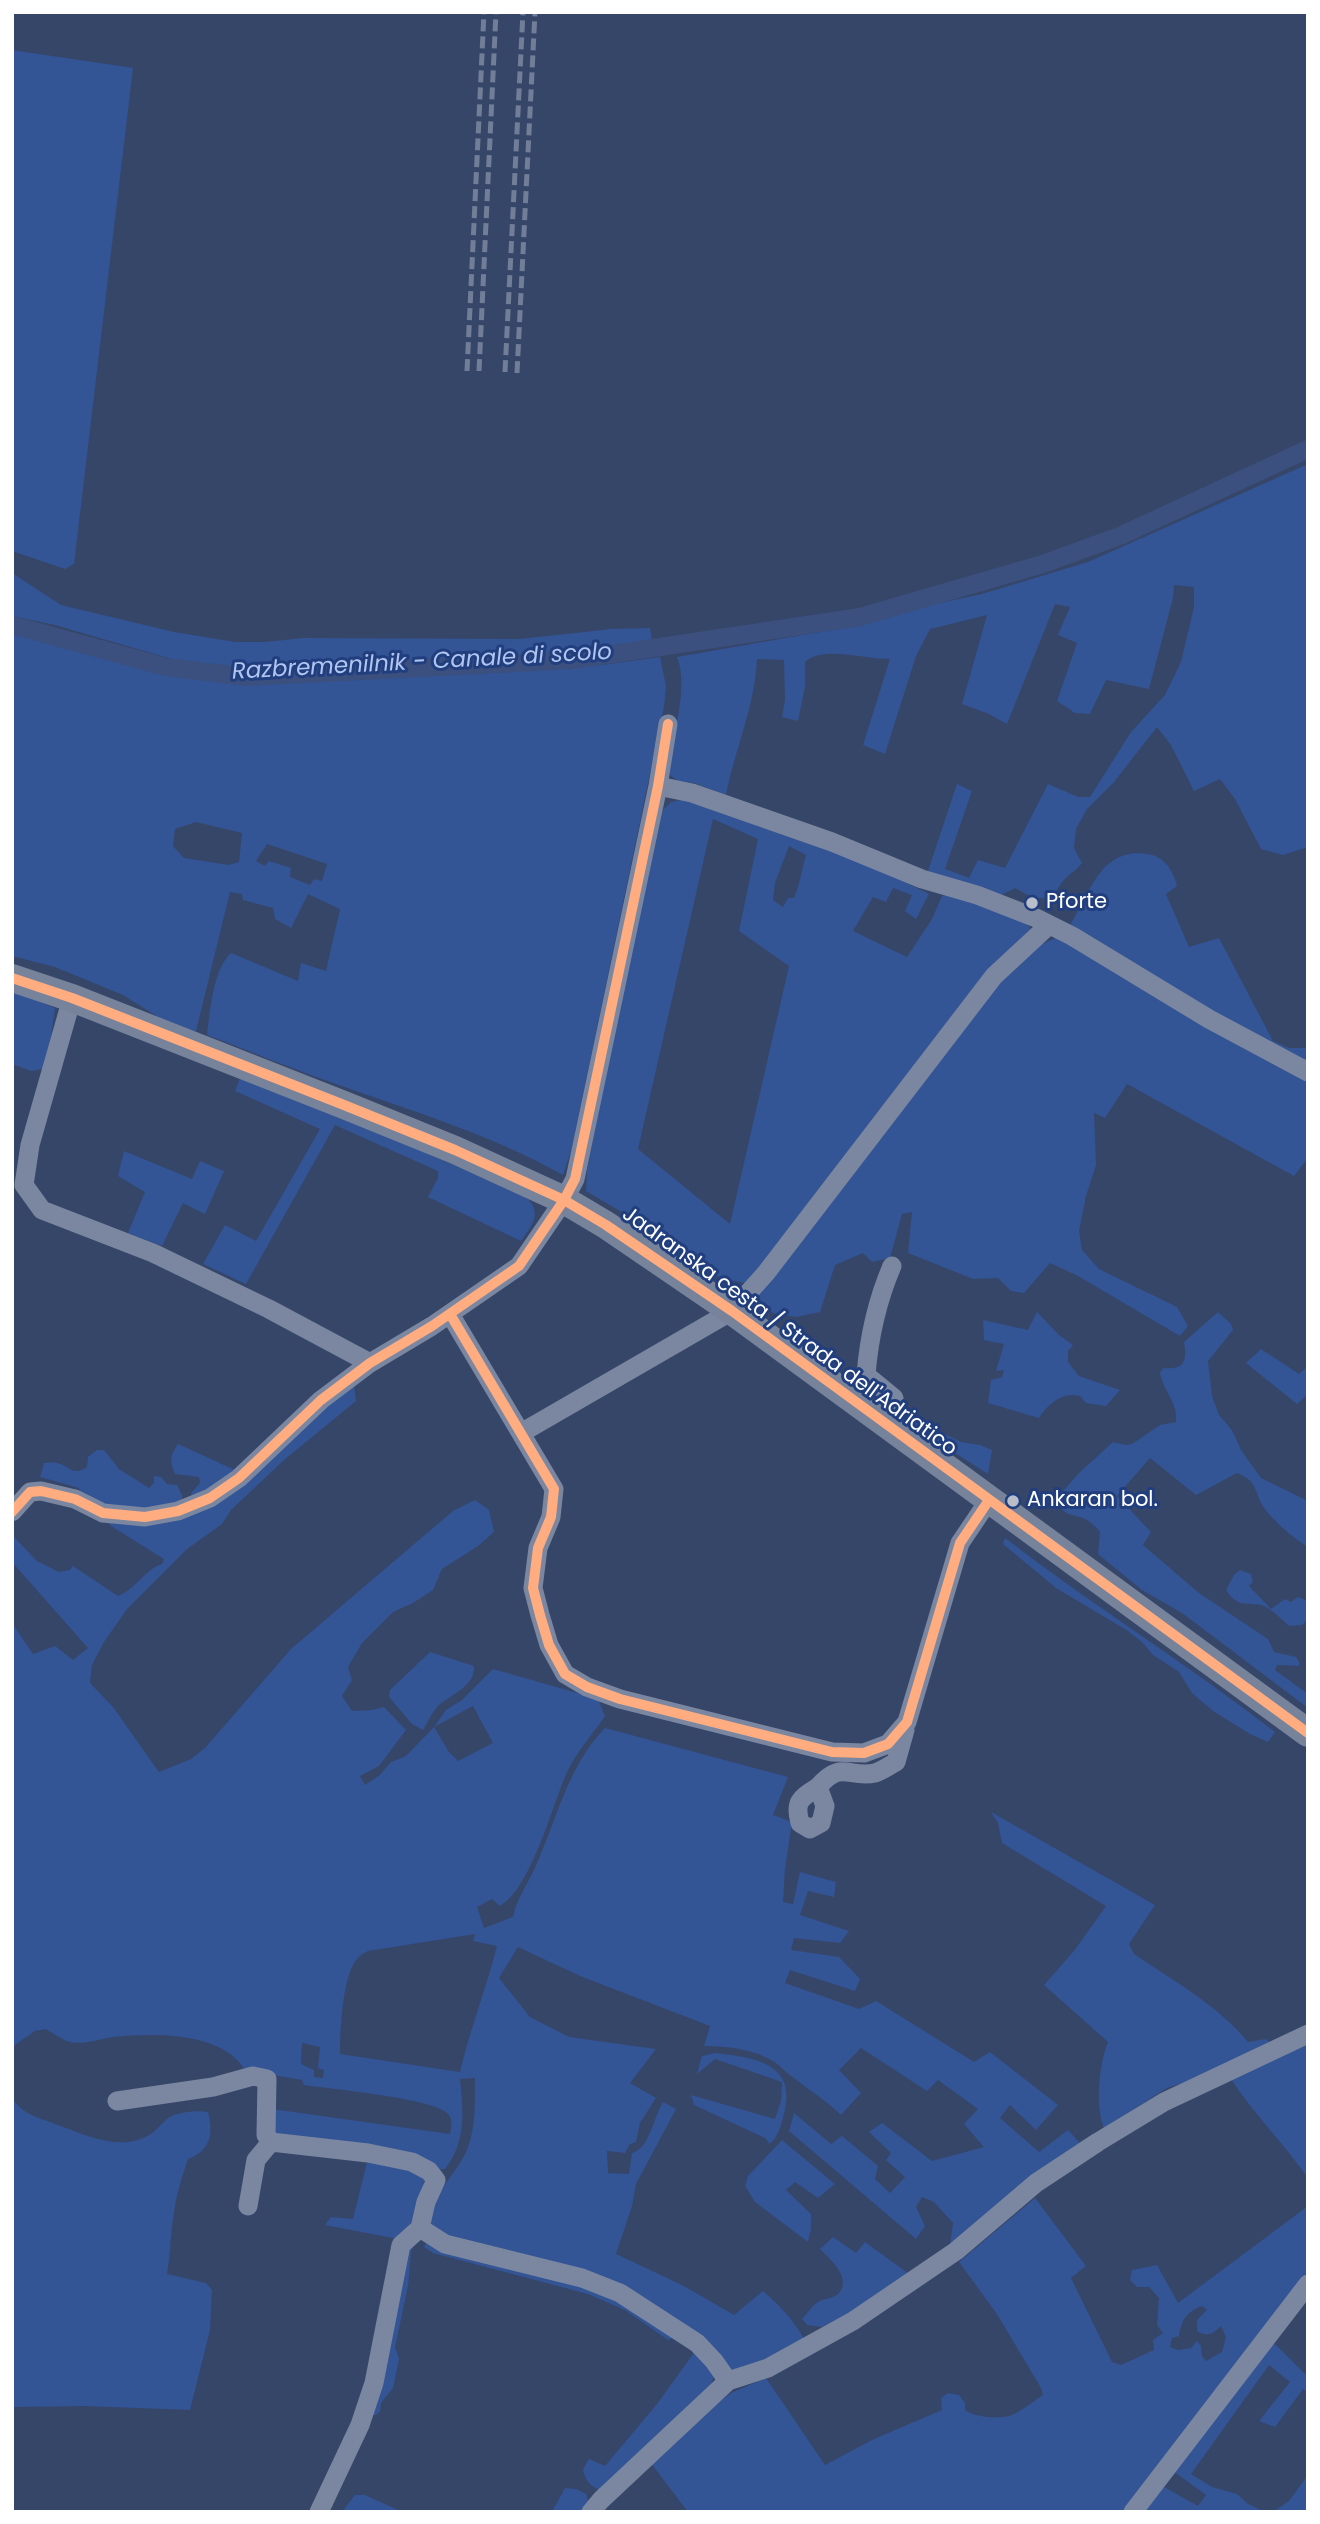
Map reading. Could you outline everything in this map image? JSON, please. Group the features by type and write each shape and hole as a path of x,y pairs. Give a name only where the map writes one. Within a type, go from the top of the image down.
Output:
{"main road":[{"name":"Jadranska cesta / Strada dell'Adriatico","path":"12,978 72,998 442,1145 564,1200 606,1225 732,1311 1308,1733"}],"street":[{"path":"12,1512 30,1492 41,1491 75,1499 103,1513 145,1517 178,1511 210,1498 239,1478 321,1400 370,1363 450,1314 519,1266 564,1200 575,1179 659,786 668,724"},
{"path":"659,786 692,793 819,837 922,879 977,895 1049,925 1308,1072"},
{"path":"732,1311 766,1273 994,976 1049,925"},
{"path":"72,998 30,1144 24,1185 42,1210 153,1252 370,1363"},
{"path":"879,1419 894,1398 866,1375 867,1353 880,1295 892,1266"},
{"name":"Jadranska cesta / Strada dell'Adriatico","path":"521,1433 732,1311"},
{"path":"450,1314 554,1489 551,1517 538,1548 533,1588 549,1645 565,1674 587,1687 620,1699 832,1752 864,1753 888,1744 907,1722"},
{"path":"818,1787 828,1776 840,1771 875,1773 896,1762 960,1543 989,1500"},
{"path":"591,2512 600,2500 728,2381 768,2368 853,2321 956,2251 1036,2183 1164,2102 1308,2034"},
{"path":"117,2101 213,2087 253,2076 267,2080 266,2135 271,2142 412,2161 429,2171 436,2180 426,2202 420,2228 401,2245 374,2383 360,2425 319,2512"},
{"path":"248,2206 256,2160 271,2142"},
{"path":"420,2228 445,2244 582,2277 620,2293 696,2343 714,2361 728,2381"},
{"path":"1133,2512 1308,2284"}],"shaded area":[{"path":"12,50 133,68 74,564 65,569 12,551"},
{"path":"1308,464 1308,847 1283,855 1261,849 1235,799 1220,779 1194,791 1171,745 1157,727 1114,782 1087,809 1076,829 1074,848 1082,863 1048,899 1031,897 1015,888 999,896 928,871 957,784 972,791 945,869 969,878 978,860 1005,868 1048,784 1078,797 1090,797 1131,732 1165,695 1181,662 1194,607 1194,587 1174,585 1149,689 1106,680 1090,714 1075,713 1057,701 1077,643 1058,635 1070,607 1055,604 1007,724 962,704 987,615 930,629 916,656 885,754 863,745 890,659 823,654 805,662 805,687 798,721 782,717 785,700 784,660 757,659 753,694 726,795 694,783 678,781 670,775 667,768 681,697 677,657 837,629 884,615 982,594 1088,562"},
{"path":"12,573 61,605 174,632 235,642 303,638 520,639 611,629 650,628 652,641 570,653 251,668 182,662 55,625 12,616"},
{"path":"12,630 165,674 239,683 491,673 602,665 660,657 666,686 664,707 572,1147 563,1175 480,1136 207,1035 216,980 231,953 298,981 301,963 326,971 340,909 308,894 291,928 275,919 273,908 243,900 242,894 230,892 196,1031 166,1022 123,995 55,967 12,956","holes":["196,822 242,833 239,862 229,865 184,858 173,846 175,829","267,844 327,864 322,881 314,879 310,885 290,877 291,868 269,861 265,866 256,861"]},
{"path":"690,798 863,861 929,894 916,919 905,911 912,895 893,888 886,902 873,897 853,931 907,957 932,919 942,896 951,893 1019,918 1030,927 1031,935 1039,945 1056,938 1067,929 1098,875 1118,858 1131,854 1147,854 1167,865 1177,886 1166,894 1189,947 1219,938 1273,1041 1289,1048 1308,1048 1308,1158 1294,1176 1127,1084 1105,1118 1094,1113 1096,1165 1079,1231 1082,1250 1099,1269 1177,1307 1188,1326 1180,1336 1078,1276 1050,1263 1024,1293 1011,1291 998,1278 973,1279 908,1253 912,1212 902,1214 890,1258 872,1262 863,1253 835,1265 820,1312 796,1317 773,1313 745,1283 723,1279 698,1265 632,1218 586,1191 587,1171 609,1056 663,810 671,802","holes":["713,819 758,839 739,931 789,966 730,1224 638,1149","789,846 806,855 794,898 788,898 783,907 773,900 775,883"]},
{"path":"12,991 55,1008 43,1069 31,1071 12,1064"},
{"path":"240,1078 323,1109 524,1195 535,1212 533,1223 521,1241 428,1197 438,1178 438,1171 335,1125 246,1284 203,1264 225,1225 256,1241 320,1129 235,1091"},
{"path":"124,1151 192,1179 200,1161 224,1171 205,1214 183,1203 162,1246 128,1233 145,1192 118,1176"},
{"path":"1037,1312 1073,1345 1068,1351 1068,1362 1079,1376 1120,1390 1106,1406 1086,1403 1080,1396 1062,1397 1046,1408 1039,1418 988,1403 991,1380 1002,1377 1004,1370 996,1371 1004,1344 984,1340 983,1320 1028,1330"},
{"path":"1218,1312 1231,1324 1233,1330 1208,1361 1212,1396 1219,1415 1232,1430 1241,1450 1261,1478 1308,1501 1308,1547 1275,1520 1263,1507 1253,1484 1237,1473 1196,1495 1150,1458 1117,1496 1151,1532 1143,1545 1199,1593 1268,1639 1274,1652 1296,1657 1299,1666 1277,1665 1275,1670 1308,1694 1308,1708 1182,1613 1142,1590 1098,1554 1100,1532 1087,1520 1062,1510 1056,1499 1080,1472 1113,1442 1132,1444 1160,1425 1176,1422 1175,1409 1160,1373 1163,1368 1180,1366 1183,1363 1184,1342"},
{"path":"1261,1349 1299,1374 1308,1366 1308,1394 1297,1404 1246,1363"},
{"path":"353,1379 356,1401 283,1461 231,1510 222,1524 187,1549 127,1609 92,1665 90,1683 113,1707 159,1772 191,1759 205,1748 291,1649 453,1511 475,1500 489,1510 494,1532 478,1546 442,1569 433,1590 393,1612 362,1643 348,1667 352,1680 342,1696 352,1711 384,1707 406,1730 379,1766 360,1776 365,1785 380,1775 391,1762 406,1756 446,1710 462,1700 493,1669 598,1699 605,1716 568,1770 540,1844 522,1882 500,1906 492,1899 477,1907 484,1928 513,1917 573,1775 582,1758 605,1728 788,1777 773,1815 792,1822 783,1902 793,1904 800,1872 836,1882 834,1897 808,1891 800,1915 849,1931 840,1943 794,1938 791,1950 839,1957 860,1979 855,1991 790,1970 785,1983 859,2009 876,2001 974,2062 990,2052 1058,2105 1036,2130 1010,2105 1000,2118 1039,2152 1068,2130 1081,2144 950,2246 953,2223 934,2202 922,2197 916,2207 925,2226 916,2239 789,2131 794,2113 831,2144 842,2136 878,2166 875,2179 890,2193 905,2177 886,2160 891,2153 869,2132 882,2123 932,2161 984,2147 964,2124 978,2109 938,2080 927,2091 861,2048 839,2070 861,2093 841,2115 765,2057 740,2049 704,2046 710,2026 580,1976 518,1947 499,1978 530,2017 569,2037 656,2049 630,2083 656,2098 640,2123 636,2142 630,2144 625,2153 607,2151 608,2173 629,2174 632,2153 647,2139 663,2102 676,2109 636,2184 632,2206 616,2254 682,2285 734,2315 763,2291 786,2313 804,2339 794,2348 732,2372 634,2298 471,2246 431,2228 437,2197 462,2160 470,2141 475,2078 460,2079 460,2137 445,2169 438,2170 272,2137 272,2109 450,2134 450,2116 439,2108 423,2103 304,2085 302,2080 245,2070 234,2057 220,2048 185,2037 147,2035 75,2043 46,2029 35,2031 12,2047 12,1623 33,1654 55,1646 73,1660 88,1648 12,1562 12,1535 37,1561 59,1572 70,1570 73,1566 118,1596 162,1564 164,1559 111,1526 103,1517 180,1516","holes":["473,1706 493,1743 458,1761 449,1752 434,1727","475,1934 473,1941 497,1946 460,2072 340,2054 343,2003 349,1975 353,1964 368,1951","302,2043 320,2047 318,2068 324,2070 323,2078 314,2077 314,2070 301,2064"]},
{"path":"909,1416 961,1442 992,1450 988,1474 905,1421"},
{"path":"178,1444 235,1470 193,1501 191,1493 200,1483 199,1477 175,1474 171,1459"},
{"path":"97,1450 104,1450 119,1469 149,1488 154,1483 154,1476 161,1477 167,1484 177,1485 182,1495 182,1506 129,1513 85,1500 79,1488 40,1477 44,1463 57,1463 75,1471 82,1470 87,1467 88,1457"},
{"path":"1005,1538 1275,1732 1268,1742 1213,1711 1192,1693 1179,1672 1153,1655 1128,1631 1056,1588 1003,1544"},
{"path":"1240,1570 1251,1574 1253,1582 1249,1586 1271,1609 1285,1599 1291,1602 1298,1597 1308,1601 1306,1621 1302,1625 1289,1626 1264,1606 1234,1600 1226,1590"},
{"path":"430,1652 474,1666 474,1673 467,1685 438,1706 423,1730 412,1724 389,1697 390,1690"},
{"path":"991,1812 1155,1905 1129,1944 1134,1954 1209,2005 1248,2042 1266,2039 1271,2043 1167,2088 1104,2128 1099,2085 1108,2042 1044,1985 1074,1951 1106,1906 1002,1843 998,1823"},
{"path":"1308,2044 1308,2178 1231,2079"},
{"path":"715,2053 755,2060 777,2072 784,2081 787,2093 782,2123 770,2144 765,2138 694,2105 691,2095 775,2119 781,2101 782,2082 715,2059 697,2074 702,2056"},
{"path":"12,2098 21,2108 38,2118 92,2137 116,2142 128,2142 151,2134 175,2115 192,2111 208,2112 209,2141 201,2151 188,2159 178,2193 167,2274 206,2283 212,2290 210,2330 190,2410 86,2406 12,2407"},
{"path":"782,2140 835,2184 818,2198 795,2182 786,2190 811,2214 808,2242 755,2202 745,2186 748,2176"},
{"path":"368,2158 411,2167 424,2179 417,2212 398,2239 325,2225 331,2217 353,2219"},
{"path":"1035,2198 1086,2266 1071,2278 1112,2362 1121,2365 1154,2350 1153,2340 1163,2333 1157,2325 1159,2298 1149,2287 1137,2287 1130,2280 1132,2270 1157,2265 1178,2303 1308,2206 1308,2273 1128,2512 688,2512 650,2462 693,2421 731,2393 766,2378 825,2465 874,2439 942,2410 941,2398 948,2393 959,2395 965,2403 965,2410 992,2417 1013,2414 1043,2395 997,2314 959,2262","holes":["1202,2306 1207,2310 1197,2320 1197,2331 1210,2334 1221,2326 1226,2337 1222,2352 1206,2361 1197,2341 1191,2348 1178,2350 1170,2347 1172,2338 1179,2336 1188,2314"]},
{"path":"833,2237 856,2253 865,2242 909,2274 846,2315 822,2327 807,2325 802,2319 812,2307 837,2295 842,2287 843,2281 838,2269 820,2249"},
{"path":"416,2242 411,2251 408,2286 395,2347 399,2359 393,2388 381,2403 380,2411 376,2415 369,2415 403,2251"},
{"path":"427,2242 591,2286 679,2336 668,2340 625,2310 588,2294 433,2253 424,2247"},
{"path":"1275,2344 1308,2377 1308,2393 1303,2389 1275,2427 1259,2421 1290,2382 1269,2365 1191,2474 1212,2487 1237,2494 1248,2504 1265,2512 1142,2512 1162,2486 1198,2506 1206,2495 1173,2471 1264,2351"},
{"path":"696,2350 715,2374 708,2391 602,2491 592,2485 585,2477 583,2469 589,2459 605,2466 657,2404"},
{"path":"1308,2475 1308,2512 1273,2512 1289,2501"},
{"path":"565,2488 586,2494 588,2501 580,2512 552,2512"},
{"path":"355,2495 365,2495 398,2510 348,2512 344,2509"}],"waterway":[{"name":"Razbremenilnik - Canale di scolo","path":"12,625 166,667 247,677 573,660 860,617 1043,564 1122,535 1308,449"}],"railway":[{"path":"467,371 484,12"},
{"path":"479,371 496,12"},
{"path":"505,372 523,12"},
{"path":"517,373 535,12"}],"cycle path":[{"path":"12,1512 30,1492 41,1491 75,1499 103,1513 145,1517 178,1511 210,1498 239,1478 321,1400 370,1363 432,1326 519,1266 564,1200 575,1179 658,786 668,724"},
{"path":"12,978 72,998 344,1105 455,1150 564,1200 606,1225 732,1311 1308,1733"},
{"path":"450,1314 554,1489 551,1517 538,1548 533,1588 549,1645 565,1674 587,1687 620,1699 832,1752 864,1753 888,1744 907,1722 960,1543 989,1500"}],"place":[{"name":"Pforte","path":"1032,903"},
{"name":"Ankaran bol.","path":"1013,1501"}]}
